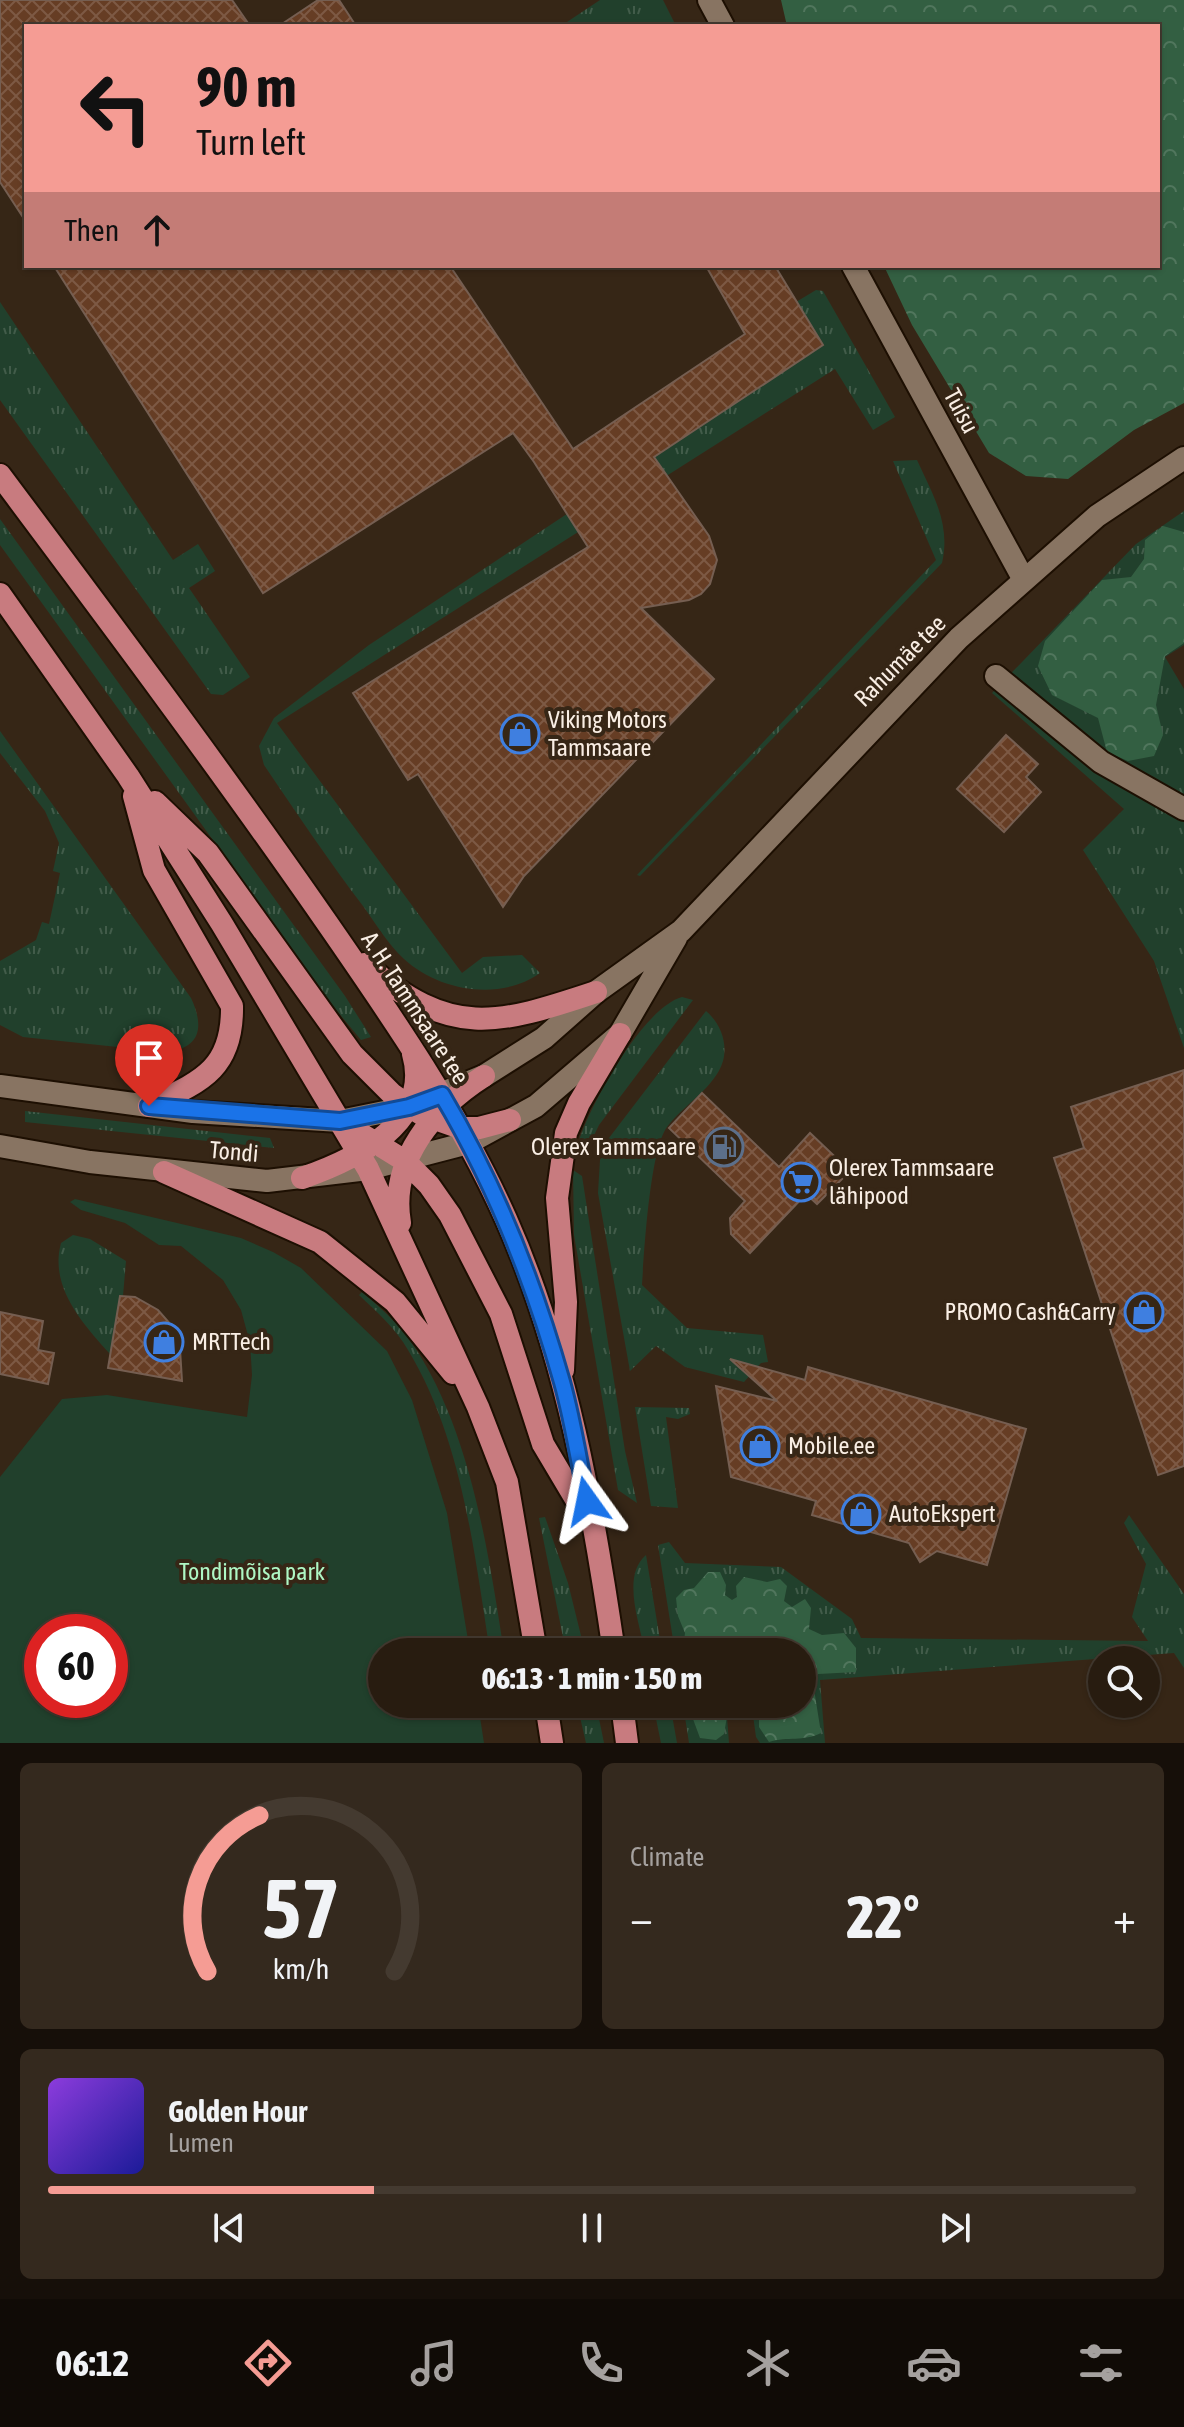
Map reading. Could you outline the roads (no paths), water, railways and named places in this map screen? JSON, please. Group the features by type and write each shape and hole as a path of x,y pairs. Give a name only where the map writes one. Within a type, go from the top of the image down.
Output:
{"main road":[{"name":"A. H. Tammsaare tee","path":"0,475 230,784 409,1042 441,1105"},
{"path":"0,594 128,776 340,1121 368,1155 402,1240 478,1407 507,1482 534,1638"},
{"path":"128,776 154,870 232,1006 232,1032 226,1052 211,1072 197,1083 149,1106"},
{"path":"128,776 208,853 352,1054 409,1107 441,1105"},
{"path":"339,940 398,993 457,1015 487,1020 522,1016 596,992"},
{"path":"563,1383 566,1302 557,1198 566,1133 579,1103 620,1034"},
{"path":"368,1155 409,1107 417,1068 409,1042"},
{"path":"402,1240 396,1199 405,1161 441,1105 484,1076"},
{"path":"441,1105 465,1135 506,1220 563,1383 612,1638"},
{"path":"465,1135 510,1120"},
{"path":"302,1178 368,1155 405,1161 429,1185 464,1241 501,1314 543,1444 593,1528"},
{"path":"164,1172 320,1242 361,1271 395,1302 478,1407"},
{"path":"548,1718 552,1743"},
{"path":"624,1718 627,1743"}],"street":[{"path":"709,0 722,24"},
{"name":"Tuisu","path":"854,268 1024,580"},
{"name":"Rahumäe tee","path":"484,1076 544,1038 596,992 681,931 896,700 1097,516 1184,458"},
{"path":"996,676 1101,762 1184,809"},
{"name":"Rahumäe tee","path":"510,1120 536,1106 620,1034 681,931"},
{"name":"Tondi","path":"0,1086 149,1106 340,1121 409,1107"},
{"path":"405,1161 465,1135"},
{"name":"Tondi","path":"0,1146 164,1172 267,1181 302,1178"}],"place":[{"name":"Viking Motors Tammsaare","path":"520,734"},
{"name":"Olerex Tammsaare","path":"724,1147"},
{"name":"Olerex Tammsaare lähipood","path":"801,1182"},
{"name":"PROMO Cash&Carry","path":"1144,1312"},
{"name":"MRTTech","path":"164,1342"},
{"name":"Mobile.ee","path":"760,1446"},
{"name":"AutoEkspert","path":"861,1514"}],"park label":[{"name":"Tondimõisa park","path":"252,1572"}]}
